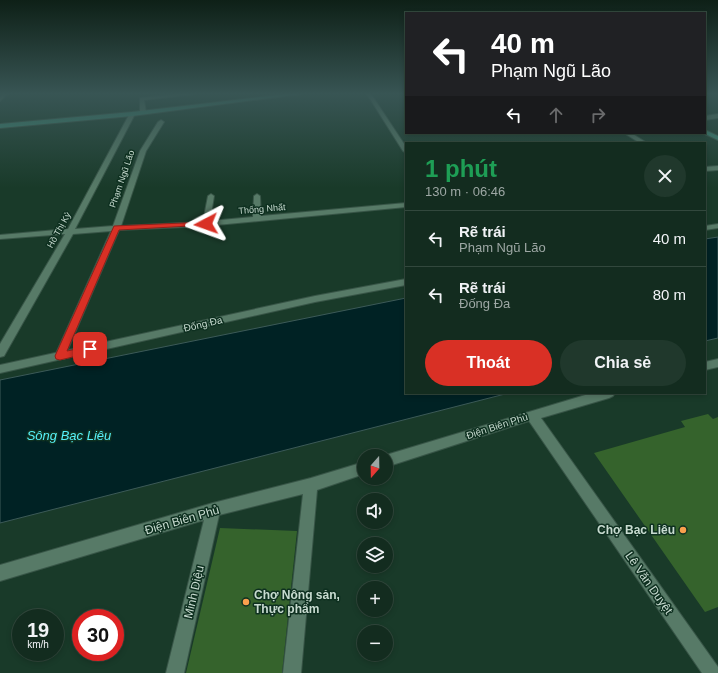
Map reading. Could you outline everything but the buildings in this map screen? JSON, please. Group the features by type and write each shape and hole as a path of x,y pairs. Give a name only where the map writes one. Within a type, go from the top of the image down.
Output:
{"main road":[{"path":"707,133 718,138"}],"street":[{"name":"Hồ Thị Kỷ","path":"0,353 70,232 126,125"},
{"name":"Phạm Ngũ Lão","path":"60,356 116,228 143,151 159,125"},
{"path":"389,125 405,149"},
{"path":"629,134 642,142"},
{"path":"706,169 718,168"},
{"path":"206,224 211,196"},
{"path":"257,196 257,219"},
{"name":"Thống Nhất","path":"0,237 116,228 206,224 405,205"},
{"path":"706,228 718,226"},
{"name":"Đống Đa","path":"0,369 315,299 405,282"},
{"path":"706,366 718,363"},
{"name":"Điện Biên Phủ","path":"393,459 532,415 606,394"},
{"name":"Lê Văn Duyệt","path":"532,415 712,673"},
{"name":"Điện Biên Phủ","path":"0,574 213,510 311,485 357,470"},
{"path":"292,673 311,485"},
{"name":"Minh Diệu","path":"175,673 213,510"}],"water":[{"path":"718,237 718,338 706,341 706,239"},
{"name":"Sông Bạc Liêu","path":"405,298 405,394 505,394 0,523 0,380"}],"place":[{"name":"Chợ Bạc Liêu","path":"683,530"},
{"name":"Chợ Nông sản, Thực phẩm","path":"246,602"}],"route":[{"path":"90,349 60,356 116,228 206,224"}]}
